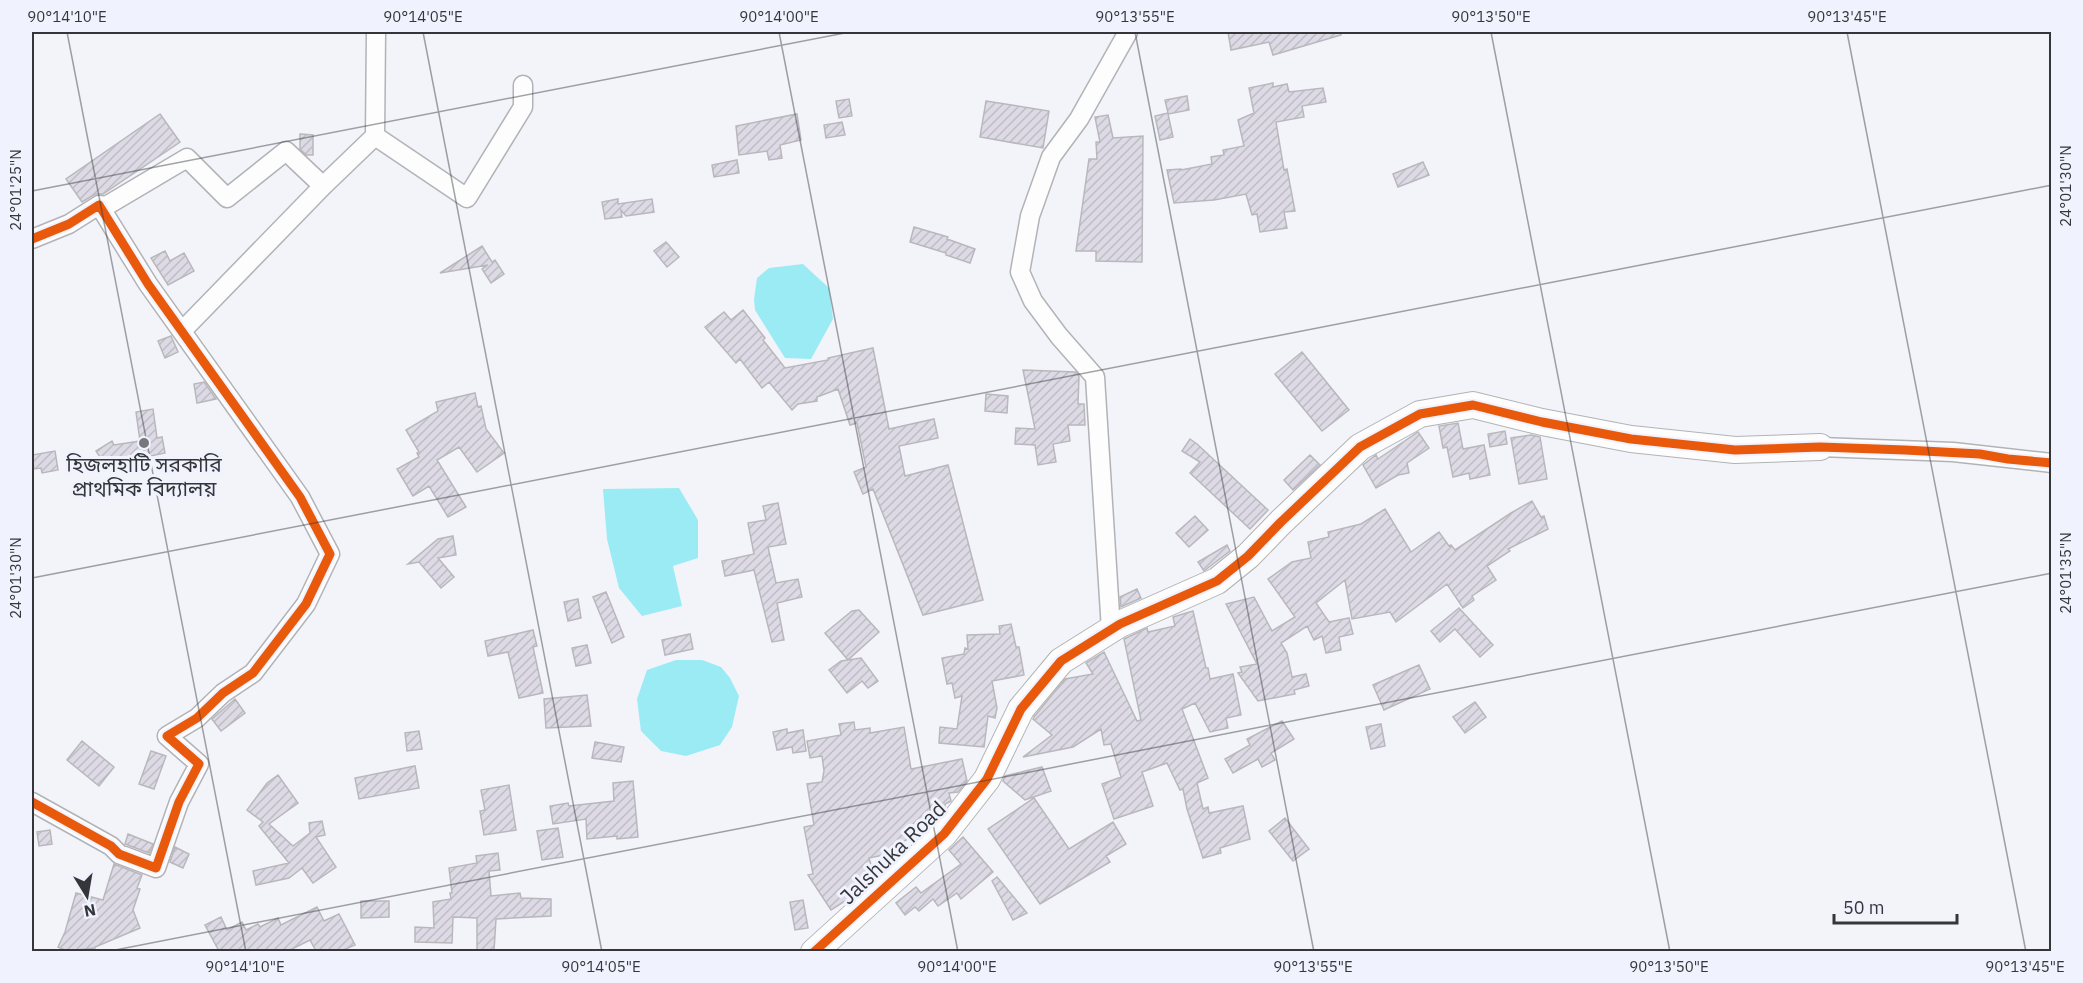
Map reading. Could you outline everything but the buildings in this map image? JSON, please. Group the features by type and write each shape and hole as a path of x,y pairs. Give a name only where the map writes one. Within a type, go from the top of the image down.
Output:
{"street":[{"path":"182,331 375,136 376,32"},
{"path":"1111,630 1095,376 1059,336 1033,301 1020,272 1030,216 1051,158 1079,119 1128,32"},
{"path":"375,136 467,198 523,107 523,85"},
{"path":"32,239 69,224 99,205 106,206 187,158 226,198 286,151 323,186"},
{"path":"32,802 111,846 119,854 156,868 179,802 199,764 167,736 197,718 224,693 253,673 306,604 330,555 300,496 148,284 99,205"},
{"name":"Jalshuka Road","path":"814,951 944,834 987,780 1021,710 1061,661 1111,630 1217,581 1248,556 1360,447 1420,414 1473,405 1542,422 1631,439 1735,450 1820,447"},
{"path":"1820,447 1953,452 2052,463"}],"water":[{"path":"803,264 829,288 833,319 811,359 785,358 755,310 757,278 769,268"},
{"path":"679,488 698,520 698,558 673,566 682,606 642,616 619,588 607,539 603,489"},
{"path":"676,660 702,660 721,667 730,678 739,696 732,727 720,745 686,756 661,751 641,731 637,699 647,670"}],"cycle path":[{"path":"32,239 69,224 99,205 148,284 300,497 330,554 306,604 253,673 223,693 197,718 167,736 199,764 179,802 156,868 119,854 111,846 32,802"},
{"path":"814,952 944,834 987,779 1021,709 1061,661 1120,624 1217,581 1248,556 1360,447 1420,414 1473,405 1542,422 1631,439 1735,450 1820,447 1905,450 1980,454 2052,463"}],"place":[{"name":"হিজলহাটি সরকারি প্রাথমিক বিদ্যালয়","path":"144,443"}]}
